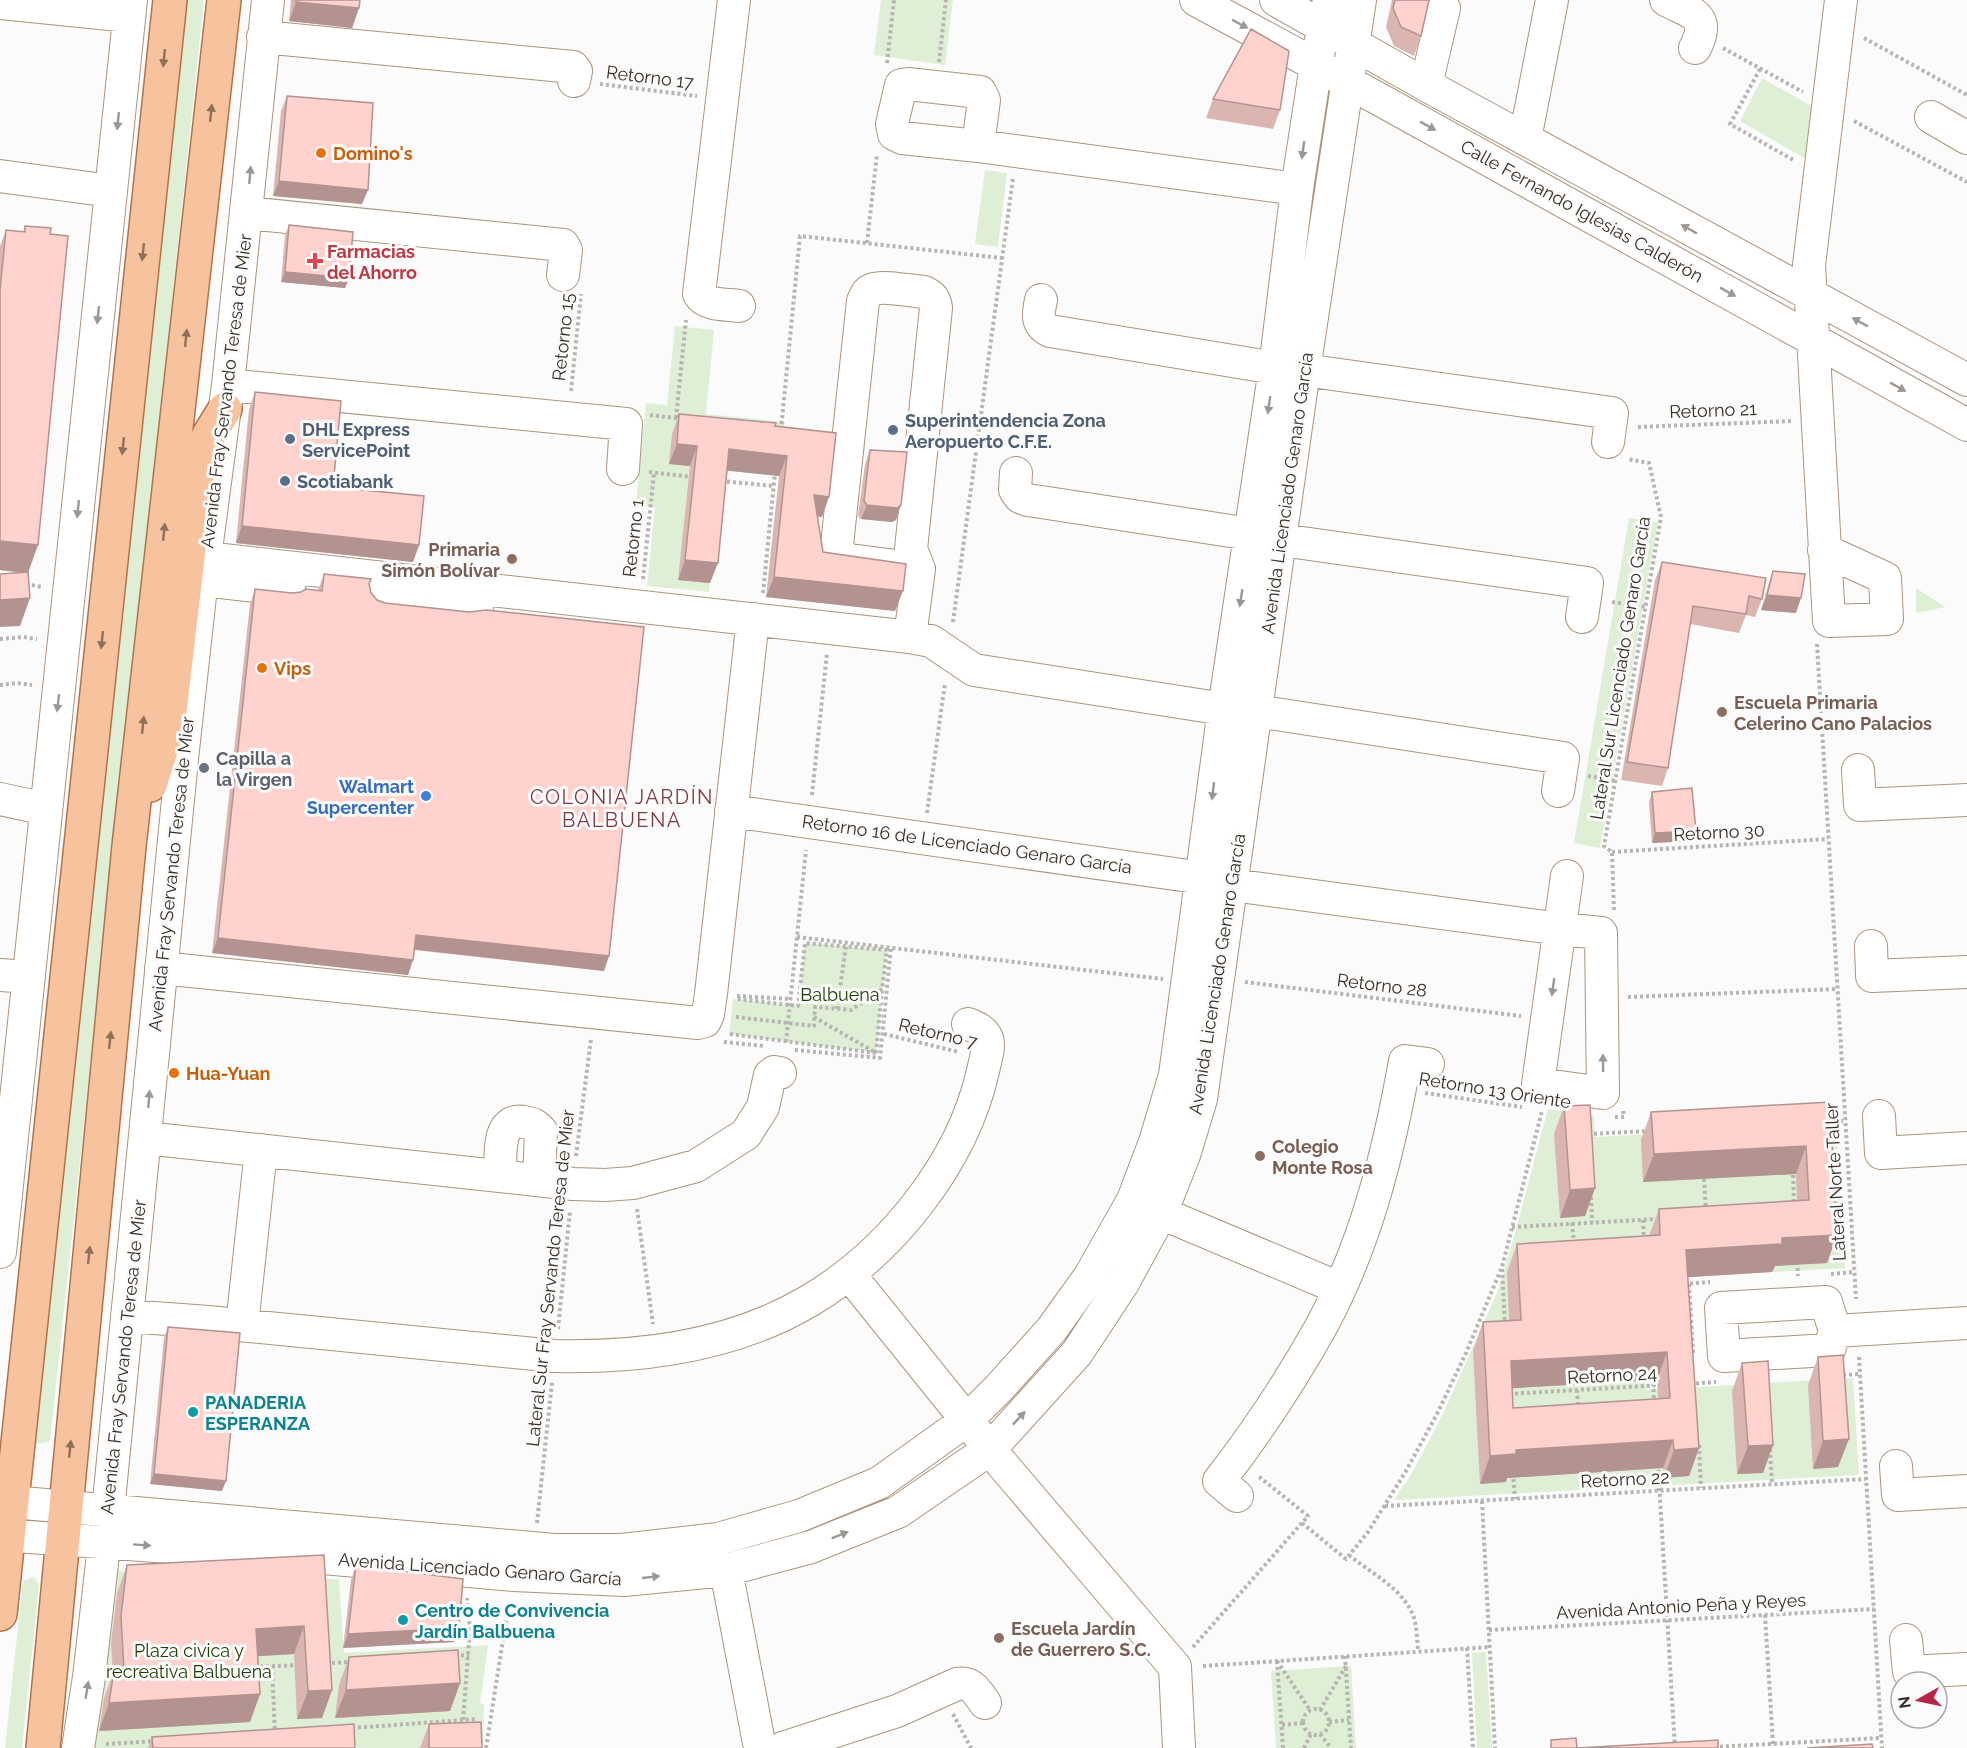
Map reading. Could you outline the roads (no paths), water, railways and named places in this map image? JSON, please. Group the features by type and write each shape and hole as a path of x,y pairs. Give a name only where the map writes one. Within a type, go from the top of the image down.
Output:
{"main road":[{"path":"0,1614 6,1502 170,0"},
{"path":"43,1748 64,1508 129,846 224,0"},
{"path":"129,846 168,728 200,455 227,397"}],"street":[{"name":"Avenida Fray Servando Teresa de Mier","path":"89,1746 105,1543 160,968 203,572 227,397 268,0"},
{"path":"734,0 699,294 702,299 709,302 739,306"},
{"name":"Calle Fernando Iglesias Calderón","path":"1196,0 1316,64 1967,425"},
{"name":"Calle Fernando Iglesias Calderón","path":"1275,0 1326,13 1353,45 1967,380"},
{"name":"Avenida Licenciado Genaro García","path":"1217,881 1224,709 1250,534 1289,369 1348,82 1360,0"},
{"path":"1525,140 1552,0"},
{"path":"1666,0 1700,20 1703,26 1698,42"},
{"path":"0,3 130,8 46,809 15,976 0,1252"},
{"path":"1426,86 1444,8"},
{"path":"1824,550 1885,578 1887,619 1829,621 1824,550 1817,420 1812,295 1809,265 1840,12"},
{"name":"Avenida Licenciado Genaro García","path":"6,1502 108,1511 624,1580 726,1570 811,1547 898,1512 990,1449 1077,1353 1123,1283 1161,1213 1184,1155 1201,1099 1195,1036 1217,881 1256,711 1281,540 1298,189 1316,64 1326,13"},
{"path":"263,37 573,67 576,71 574,81"},
{"path":"978,146 984,100 982,94 936,87 901,85 892,124 894,134 902,138 1298,189"},
{"path":"1931,117 1967,138"},
{"path":"0,176 111,191"},
{"path":"247,213 563,245 566,250 563,275"},
{"path":"910,637 919,569 910,549 923,444 936,301 924,292 872,289 863,301 837,545 843,558 919,569"},
{"path":"1041,300 1039,320 1042,327 1050,330 1289,369 1612,413 1609,435"},
{"path":"227,397 626,424 623,469"},
{"path":"1017,473 1015,490 1020,497 1028,500 1250,534"},
{"path":"1281,540 1587,583 1584,608"},
{"path":"203,572 210,582 289,590"},
{"path":"203,572 534,595 910,637 931,641 974,670 1563,758 1558,791"},
{"path":"382,600 466,609 534,595"},
{"path":"160,968 698,1023 705,1021 722,996 731,811 753,619"},
{"path":"1858,770 1860,805 1967,800"},
{"path":"0,798 46,809"},
{"name":"Retorno 16 de Licenciado Genaro García","path":"731,811 1217,881 1601,933 1603,1093 1538,1084 1561,929"},
{"path":"1561,929 1567,876"},
{"path":"1871,946 1872,976 1967,972"},
{"path":"127,1316 555,1356 598,1357 657,1351 733,1336 808,1302 849,1274 885,1240 923,1196 945,1165 977,1095 988,1045 986,1035 981,1029 968,1024"},
{"name":"Avenida Licenciado Genaro García","path":"4,1535 464,1570 506,1564 534,1548 622,1550 718,1539 799,1516 879,1483 967,1420 1052,1329 1089,1276 1132,1200 1155,1142 1174,1075 1195,1036"},
{"path":"145,1138 573,1184 633,1183 696,1166 746,1134 763,1107 770,1075 783,1061"},
{"path":"1237,1496 1219,1481 1236,1459 1323,1324 1371,1203 1384,1160 1405,1061 1428,1064"},
{"path":"1879,1116 1881,1153 1967,1148"},
{"path":"500,1176 506,1127 512,1122 519,1121 536,1125 541,1131 539,1180"},
{"path":"242,1325 261,1150"},
{"path":"1161,1213 1339,1288"},
{"path":"849,1274 990,1449 1175,1667 1179,1748"},
{"path":"1846,1330 1967,1323"},
{"path":"1896,1466 1898,1495 1967,1491"},
{"path":"726,1570 760,1748"},
{"path":"1906,1640 1908,1672 1967,1669"},
{"path":"783,1748 897,1711 964,1682 970,1684 985,1702"}],"place":[{"name":"Domino's","path":"321,153"},
{"name":"Farmacias del Ahorro","path":"315,261"},
{"name":"Superintendencia Zona Aeropuerto C.F.E.","path":"893,430"},
{"name":"DHL Express ServicePoint","path":"290,439"},
{"name":"Scotiabank","path":"285,481"},
{"name":"Primaria Simón Bolívar","path":"512,559"},
{"name":"Vips","path":"262,668"},
{"name":"Escuela Primaria Celerino Cano Palacios","path":"1722,712"},
{"name":"Capilla a la Virgen","path":"204,768"},
{"name":"Walmart Supercenter","path":"426,796"},
{"name":"Hua-Yuan","path":"174,1073"},
{"name":"Colegio Monte Rosa","path":"1260,1156"},
{"name":"PANADERIA ESPERANZA","path":"193,1412"},
{"name":"Centro de Convivencia Jardín Balbuena","path":"403,1620"},
{"name":"Escuela Jardín de Guerrero S.C.","path":"999,1638"}],"district":[{"name":"COLONIA JARDÍN BALBUENA","path":"622,808"}],"park label":[{"name":"Balbuena","path":"840,994"},
{"name":"Plaza civica y recreativa Balbuena","path":"189,1660"}]}
